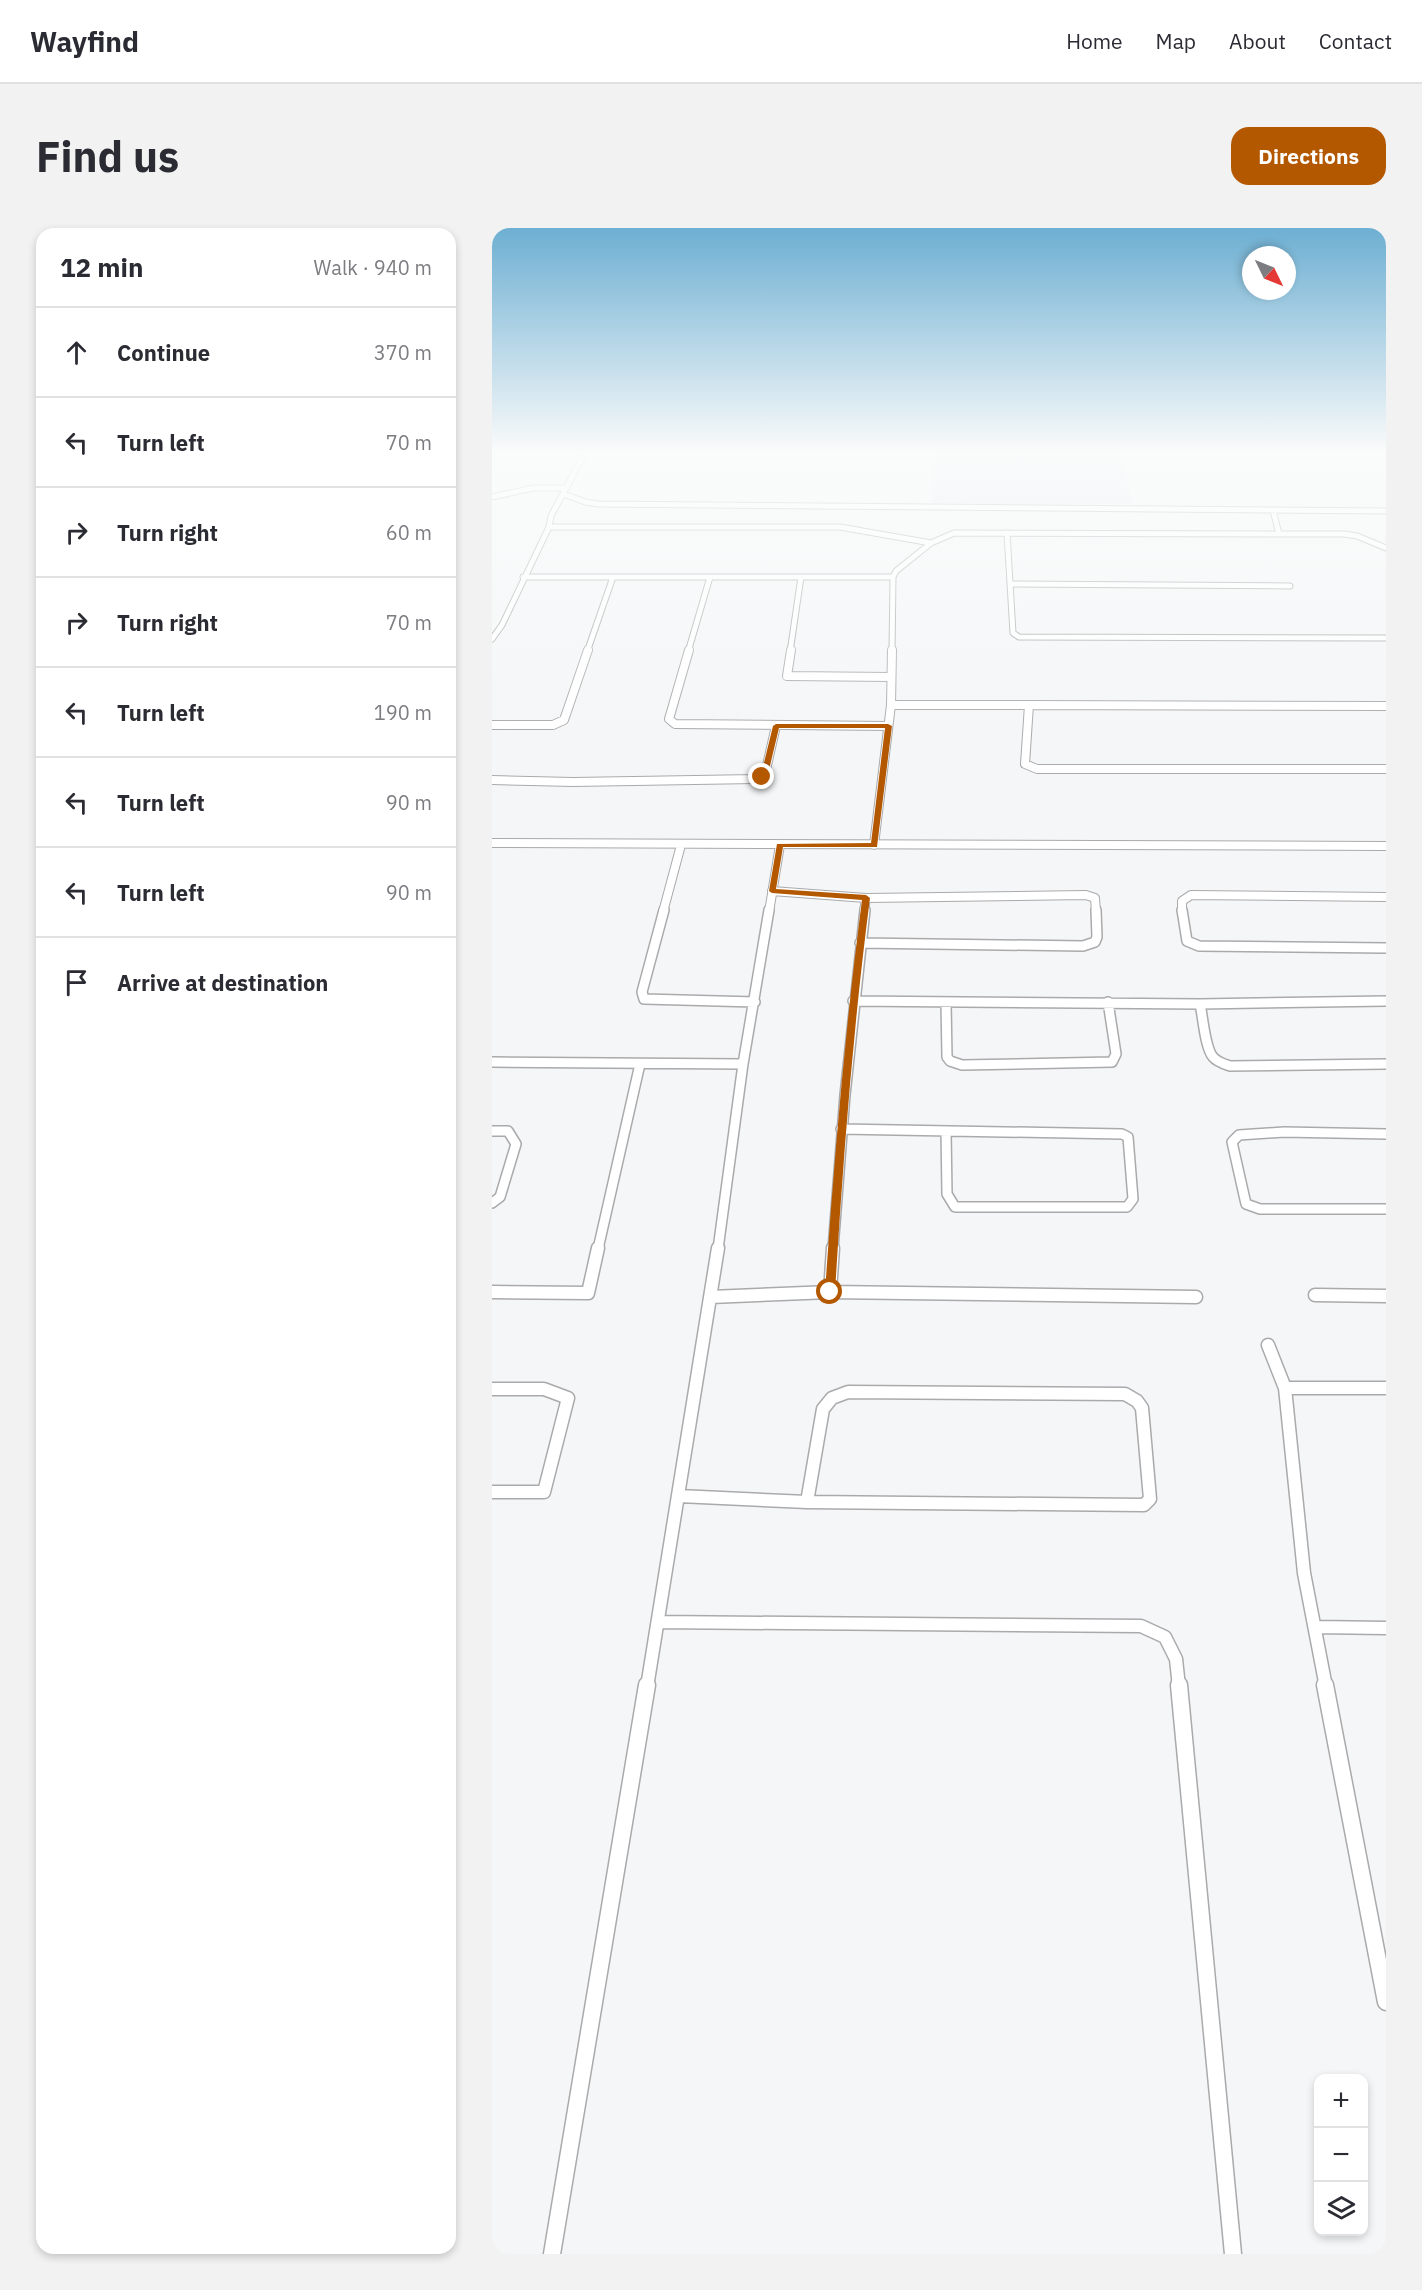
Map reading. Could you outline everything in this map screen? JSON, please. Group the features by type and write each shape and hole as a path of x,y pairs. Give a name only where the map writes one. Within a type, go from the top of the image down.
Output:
{"street":[{"path":"492,639 502,625 540,546"},
{"path":"874,845 891,705 893,577 896,571 929,546"},
{"path":"1008,546 1013,633 1020,638 1386,638"},
{"path":"524,577 893,577"},
{"path":"492,725 553,725 564,720 613,577"},
{"path":"710,577 670,722 675,724 776,726 888,726"},
{"path":"801,577 787,676 891,677"},
{"path":"1010,584 1290,586"},
{"path":"891,705 1386,706"},
{"path":"1029,705 1025,764 1030,768 1386,769"},
{"path":"492,780 573,782 756,779 765,774 776,726"},
{"path":"492,843 1386,846"},
{"path":"681,845 642,992 644,999 653,1002 755,1002"},
{"path":"552,2254 679,1496 711,1297 743,1064 780,845"},
{"path":"772,891 866,898 1086,895 1095,898 1097,937 1095,942 1083,946 860,943"},
{"path":"1386,897 1191,895 1182,902 1182,917 1187,941 1199,946 1386,948"},
{"path":"830,1292 841,1129 853,1001 866,898"},
{"path":"853,1001 1200,1004 1386,1001"},
{"path":"946,1002 947,1057 950,1061 962,1065 1112,1062 1116,1054 1108,1002"},
{"path":"1200,1004 1210,1053 1213,1059 1220,1063 1230,1066 1386,1064"},
{"path":"492,1062 743,1064"},
{"path":"492,1292 588,1293 640,1064"},
{"path":"841,1129 1122,1134 1128,1137 1133,1199 1127,1207 955,1207 946,1194 946,1131"},
{"path":"492,1131 508,1131 516,1144 500,1197 492,1203"},
{"path":"1386,1134 1273,1133 1239,1135 1232,1142 1246,1204 1260,1209 1386,1209"},
{"path":"711,1297 830,1292 1196,1297"},
{"path":"1315,1295 1386,1296"},
{"path":"1268,1345 1285,1388 1304,1572 1386,2002"},
{"path":"1285,1388 1386,1388"},
{"path":"492,1389 544,1389 568,1398 544,1492 492,1491"},
{"path":"679,1496 807,1502 1144,1505 1150,1499 1151,1492 1142,1408 1137,1401 1125,1394 848,1392 832,1398 823,1409 807,1502"},
{"path":"658,1622 1142,1626 1165,1637 1176,1659 1233,2254"},
{"path":"1315,1627 1386,1628"}],"route":[{"path":"762,777 765,774 776,726 888,726 874,845 780,845 772,891 866,898 853,1001 841,1129 830,1292"}]}
